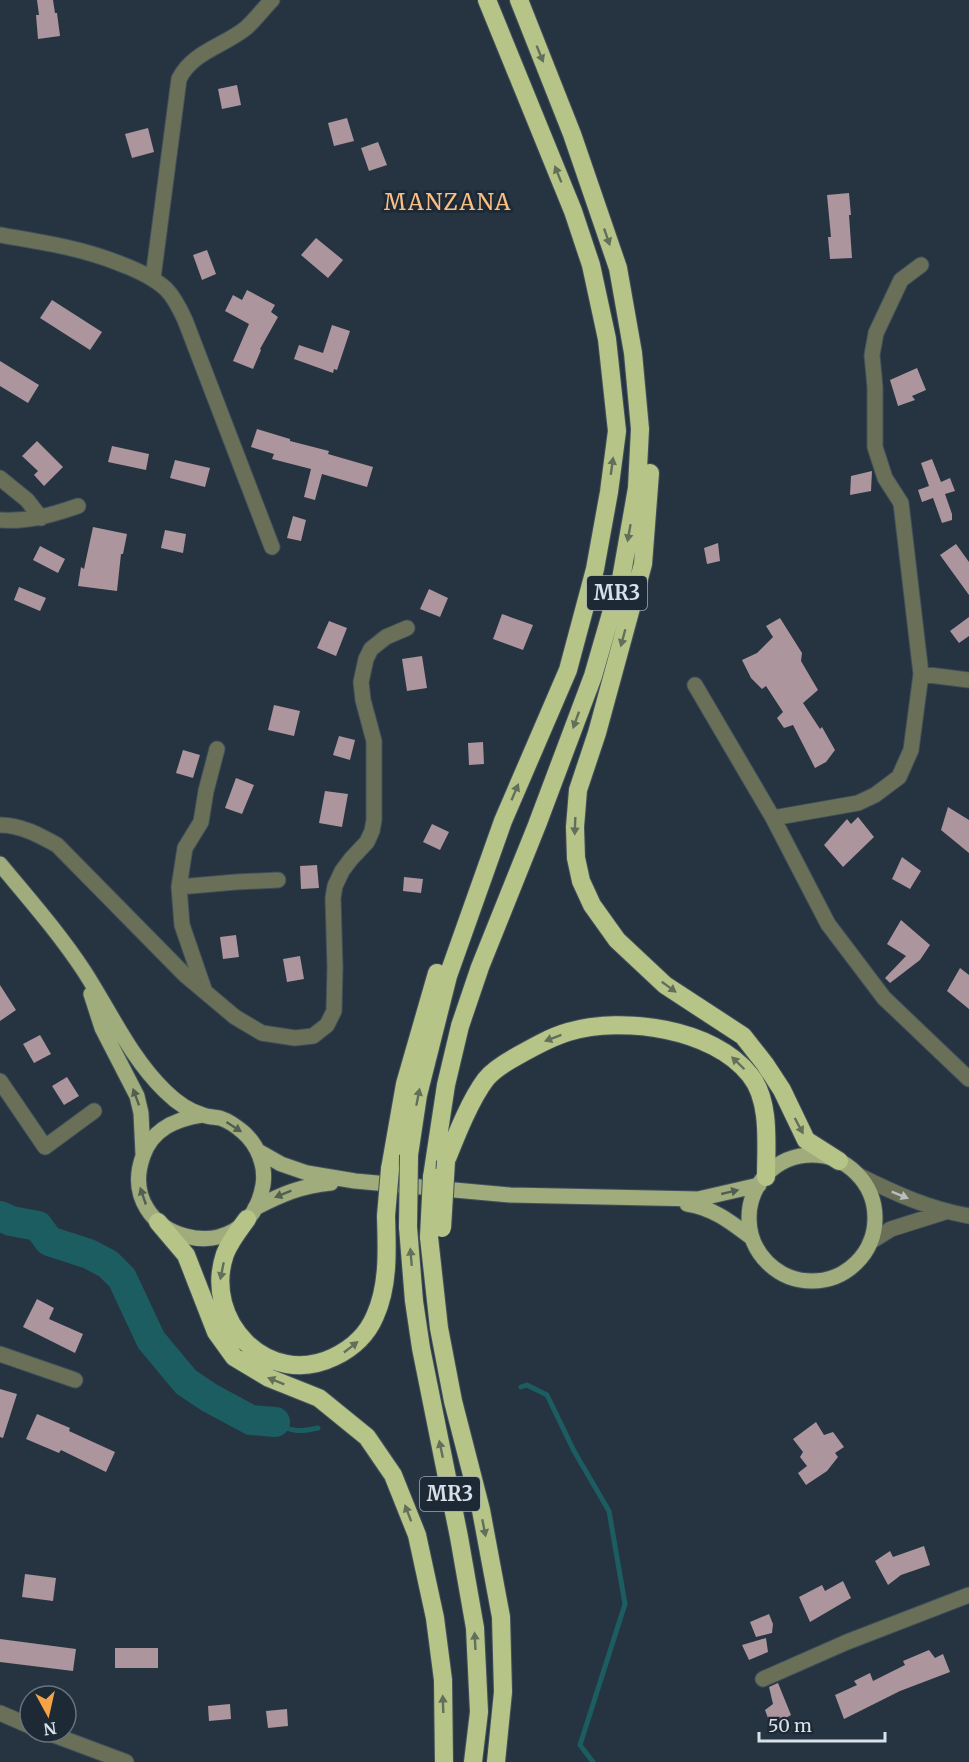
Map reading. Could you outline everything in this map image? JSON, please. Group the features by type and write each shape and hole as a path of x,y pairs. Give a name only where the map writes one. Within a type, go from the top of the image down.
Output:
{"highway":[{"name":"MR3","path":"473,1762 479,1712 475,1628 414,1301 408,1227 409,1155 418,1095 448,976 503,821 568,670 595,569 617,431 607,339 591,265 573,211 487,0"},
{"name":"MR3","path":"496,1762 503,1692 501,1617 481,1510 453,1401 439,1328 432,1177 446,1085 460,1026 480,967 537,825 592,676 621,579 637,488 640,429 633,353 618,268 572,134 519,0"},
{"path":"633,353 649,415 650,460 642,564 597,733 578,790 574,827 576,858 581,881 592,905 617,940 664,985 743,1036 782,1090 806,1140 839,1161"},
{"path":"251,1214 232,1239 225,1255 220,1281 223,1307 232,1327 261,1355 278,1363 303,1366 326,1361 347,1351 364,1336 376,1315 382,1290 387,1258 386,1216 390,1169 405,1084 439,964 503,821"},
{"path":"436,1233 446,1161 461,1125 487,1078 510,1060 538,1043 569,1031 607,1026 662,1029 701,1040 731,1056 751,1076 760,1095 766,1122 762,1180"},
{"path":"158,1222 186,1256 216,1332 234,1357 269,1378 319,1398 367,1437 393,1475 417,1535 435,1618 443,1680 444,1762"}],"main road":[{"path":"0,864 53,927 142,1064 164,1091 182,1105 202,1115 220,1118 235,1125 248,1137 258,1151 264,1180 261,1194 251,1214"},
{"path":"84,972 102,1028 137,1096 141,1113 143,1154 139,1183 148,1210 158,1222 171,1232 186,1238 219,1237 234,1230 251,1214 282,1194 311,1185 355,1181"},
{"path":"143,1154 153,1138 167,1126 184,1118 202,1115"},
{"path":"258,1151 281,1164 307,1173 355,1181 510,1196 698,1199 762,1180"},
{"path":"811,1155 839,1161 858,1175 867,1187 873,1203 875,1219 873,1234 867,1250 857,1262 830,1279 814,1281 783,1274 759,1253 752,1239 749,1211 753,1197 762,1180 783,1162 811,1155"},
{"path":"660,1199 697,1205 723,1216 752,1239"}],"street":[{"path":"153,278 179,79 184,69 195,59 246,28 272,0"},
{"path":"0,235 60,245 96,254 153,278 167,290 185,320 272,547"},
{"path":"773,818 858,803 875,795 899,777 911,750 921,674 901,503 885,478 875,447 875,387 872,355 876,333 901,280 921,265"},
{"path":"0,478 27,500 41,518"},
{"path":"0,520 41,518 78,506"},
{"path":"0,825 13,825 38,834 57,845 185,975 235,1017 262,1033 296,1038 313,1036 327,1025 334,1011 333,898 335,886 351,859 367,842 374,820 374,741 363,700 361,682 366,659 371,649 386,637 407,628"},
{"path":"921,674 969,680"},
{"path":"695,685 773,818 828,924 884,998 969,1079"},
{"path":"205,992 182,925 179,887 184,848 201,822 217,748"},
{"path":"179,887 278,880"},
{"path":"0,1081 45,1147 94,1111"},
{"path":"858,1175 897,1194 945,1212 969,1216"},
{"path":"870,1242 891,1229 945,1212"},
{"path":"0,1354 75,1380"},
{"path":"763,1679 847,1642 969,1595"},
{"path":"0,1713 18,1721"},
{"path":"78,1744 126,1762"}],"building":[{"path":"37,0 53,0 60,36 38,39"},
{"path":"237,85 241,105 222,109 218,89"},
{"path":"347,118 354,141 334,146 328,123"},
{"path":"148,128 154,152 132,158 125,134"},
{"path":"378,142 387,165 369,171 361,148"},
{"path":"849,193 852,258 830,259 828,237 831,237 827,195"},
{"path":"316,238 343,260 328,278 301,255"},
{"path":"207,250 216,274 202,280 193,255"},
{"path":"247,290 275,305 271,312 278,317 260,349 253,369 233,361 249,324 225,311 233,295 242,300"},
{"path":"52,300 102,332 90,350 40,318"},
{"path":"332,325 350,331 337,370 334,369 333,373 294,359 299,345 323,353"},
{"path":"0,361 39,385 28,403 0,386"},
{"path":"917,368 926,390 912,396 915,400 898,406 890,380"},
{"path":"257,429 373,467 367,487 322,474 315,500 304,497 311,469 272,459 274,454 251,447"},
{"path":"37,441 63,467 44,486 34,475 38,471 22,456"},
{"path":"112,446 149,454 146,470 108,462"},
{"path":"932,459 941,482 950,478 955,491 945,494 952,520 942,523 933,498 922,502 918,490 929,486 921,463"},
{"path":"175,460 210,468 205,487 170,478"},
{"path":"872,471 871,491 850,495 851,476"},
{"path":"293,516 306,520 301,541 287,538"},
{"path":"93,527 127,534 123,554 121,554 117,591 78,586"},
{"path":"165,530 186,534 183,553 161,548"},
{"path":"718,543 720,561 707,564 704,548"},
{"path":"956,544 969,562 969,595 940,555"},
{"path":"40,546 65,559 58,573 33,560"},
{"path":"19,587 46,598 40,611 14,600"},
{"path":"429,589 448,598 440,617 420,609"},
{"path":"502,614 533,625 523,650 493,639"},
{"path":"969,617 969,636 959,643 950,631"},
{"path":"780,618 802,653 801,661 818,690 803,703 820,729 822,727 835,750 826,762 815,768 793,725 784,728 777,718 783,712 766,686 762,689 751,678 742,660 757,653 773,637 766,626"},
{"path":"329,621 347,628 336,656 317,648"},
{"path":"422,656 427,688 407,691 402,659"},
{"path":"274,705 300,711 294,736 268,730"},
{"path":"339,736 355,740 350,760 333,755"},
{"path":"483,742 484,764 469,765 468,743"},
{"path":"183,750 200,755 193,778 176,773"},
{"path":"236,778 254,785 242,814 225,808"},
{"path":"325,791 348,794 342,827 319,823"},
{"path":"948,807 969,820 969,853 941,830"},
{"path":"858,817 874,837 843,867 824,845 847,819 851,824"},
{"path":"432,824 449,832 440,850 423,842"},
{"path":"902,857 921,871 910,889 892,879"},
{"path":"317,865 319,888 301,889 300,866"},
{"path":"404,877 423,879 421,893 403,891"},
{"path":"901,920 930,945 920,960 890,983 885,978 906,956 887,944"},
{"path":"236,935 239,957 223,959 220,937"},
{"path":"300,956 304,979 287,982 283,959"},
{"path":"960,968 969,975 969,1009 947,991"},
{"path":"0,985 16,1010 0,1021"},
{"path":"40,1035 51,1054 34,1063 23,1044"},
{"path":"67,1077 79,1096 64,1105 52,1086"},
{"path":"37,1299 54,1308 49,1319 83,1334 75,1353 23,1327"},
{"path":"0,1389 17,1394 3,1438 0,1437"},
{"path":"37,1414 70,1428 69,1431 115,1452 106,1472 61,1450 59,1453 26,1439"},
{"path":"816,1422 824,1435 833,1432 844,1447 835,1453 838,1457 827,1471 806,1485 798,1473 807,1466 800,1457 803,1452 793,1439"},
{"path":"924,1546 930,1565 901,1575 888,1585 875,1561 890,1551 893,1557"},
{"path":"25,1574 56,1578 53,1601 22,1597"},
{"path":"843,1581 851,1598 810,1622 799,1597 822,1585 825,1591"},
{"path":"769,1614 773,1624 772,1633 756,1637 750,1622"},
{"path":"766,1638 768,1652 749,1660 742,1645"},
{"path":"0,1639 76,1649 73,1671 0,1662"},
{"path":"115,1648 158,1648 158,1668 115,1668"},
{"path":"929,1650 935,1658 943,1654 950,1672 900,1691 844,1719 835,1695 857,1685 854,1681 870,1673 873,1681 905,1665 903,1661"},
{"path":"778,1683 791,1715 771,1726 765,1710 773,1704 769,1687"},
{"path":"230,1704 231,1719 209,1721 208,1706"},
{"path":"287,1709 288,1726 268,1728 266,1711"}],"waterway":[{"path":"0,1216 11,1221 38,1226 49,1241 89,1254 108,1264 122,1278 151,1340 186,1382 251,1420 275,1422"},
{"path":"521,1387 527,1385 547,1395 574,1451 609,1511 625,1604 580,1745 593,1762"},
{"path":"275,1422 296,1430 318,1428"}],"district":[{"name":"MANZANA","path":"448,202"}]}
